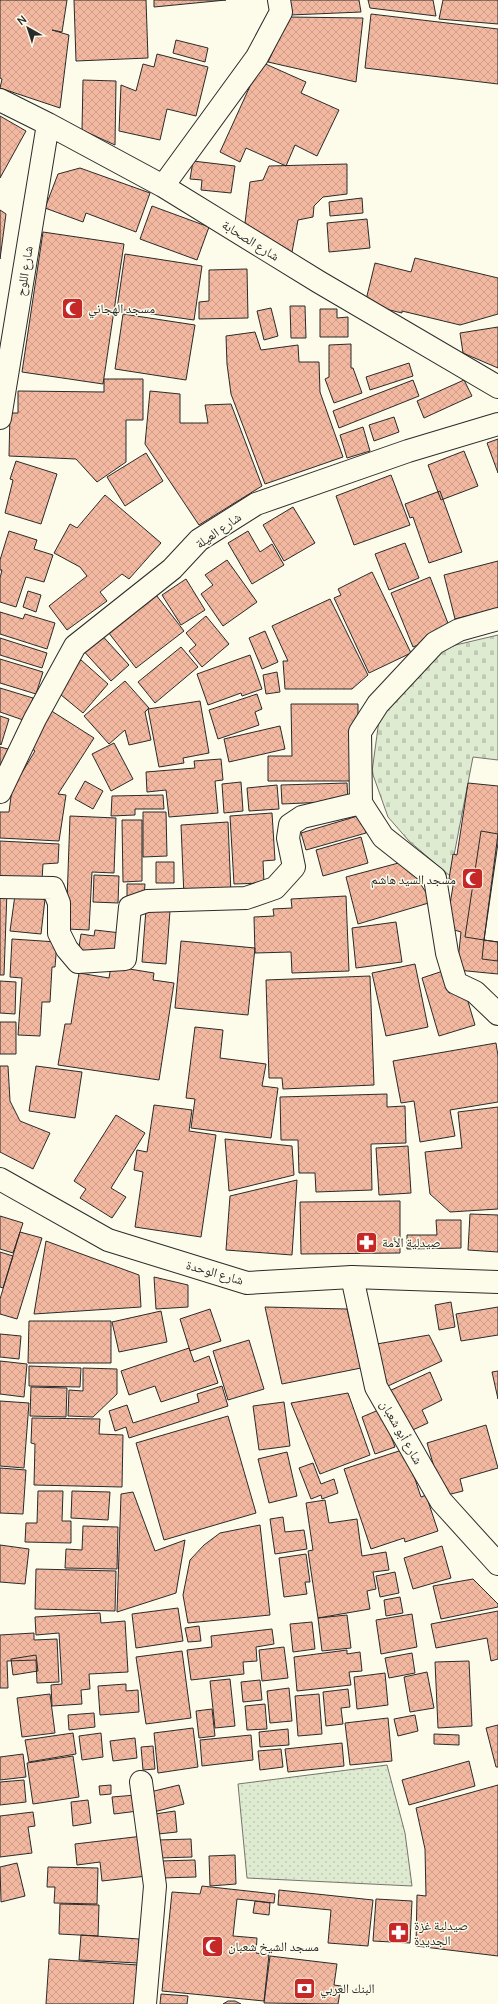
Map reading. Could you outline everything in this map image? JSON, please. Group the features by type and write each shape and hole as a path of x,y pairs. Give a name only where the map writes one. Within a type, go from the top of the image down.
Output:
{"street":[{"path":"163,186 257,57 281,12 279,0"},
{"name":"شارع الصحابة","path":"0,100 163,186 319,282 498,388"},
{"name":"شارع اللوح","path":"0,418 48,124"},
{"name":"شارع العيلة","path":"0,792 35,720 75,646 172,569 199,540 256,504 408,452 498,424"},
{"path":"498,619 459,630 434,643 378,704 360,732 361,803 383,836 435,878 447,953 456,983 475,992 498,1014"},
{"path":"0,887 53,888 59,903 59,933 67,949 78,962 125,959 130,907 147,901 246,898 275,888 294,867 288,838 290,825 302,817 361,803"},
{"name":"شارع الوحدة","path":"0,1179 108,1240 247,1283 352,1277 498,1282"},
{"name":"شارع أبو شعبان","path":"352,1277 376,1387 441,1501 498,1564"},
{"path":"142,1782 155,1886 145,2004"}],"green space":[{"path":"498,635 498,760 473,757 450,876 409,841 388,817 372,772 379,720 443,648"},
{"path":"387,1765 405,1833 412,1886 247,1878 238,1784"}],"building":[{"path":"0,0 67,0 62,32 52,30 69,35 60,108 0,88 2,79 0,78"},
{"path":"74,0 146,0 148,58 76,61"},
{"path":"154,0 226,0 154,7"},
{"path":"288,0 359,0 361,12 290,15"},
{"path":"368,0 433,0 436,16 370,8"},
{"path":"443,0 498,0 498,24 439,19"},
{"path":"371,14 498,29 498,84 365,68"},
{"path":"289,17 363,18 356,82 268,62"},
{"path":"176,40 208,48 205,62 173,53"},
{"path":"157,54 208,67 196,116 167,109 160,140 119,131 121,85 136,91 143,64 154,67"},
{"path":"261,62 306,82 301,93 339,110 317,156 295,145 286,166 246,148 240,162 220,152"},
{"path":"83,80 116,81 115,145 82,130"},
{"path":"0,116 26,131 0,178"},
{"path":"193,161 235,166 231,193 201,190 202,180 190,179"},
{"path":"347,164 347,194 323,197 314,206 313,217 298,220 292,252 245,223 250,182 263,180 269,166"},
{"path":"80,168 150,193 136,232 86,213 83,222 45,208 58,174"},
{"path":"362,198 363,213 330,216 329,202"},
{"path":"152,206 209,227 197,260 140,239"},
{"path":"0,210 6,214 0,259"},
{"path":"367,219 370,248 329,252 327,223"},
{"name":"مسجد الهجاني","path":"43,232 124,244 103,384 22,372"},
{"path":"125,254 202,266 194,320 117,309"},
{"path":"415,258 498,278 498,314 460,325 365,304 375,263 411,272"},
{"path":"247,269 248,318 199,319 199,302 209,301 209,270"},
{"path":"290,306 305,306 306,338 291,338"},
{"path":"271,308 278,336 264,340 257,311"},
{"path":"320,309 337,309 337,318 348,317 348,337 320,337"},
{"path":"123,314 195,325 186,380 115,369"},
{"path":"498,327 498,368 463,353 460,333"},
{"path":"255,332 261,350 298,345 299,362 319,362 320,392 343,457 265,484 231,394 227,364 226,336"},
{"path":"351,344 351,368 353,368 362,393 334,403 325,379 329,377 329,345"},
{"path":"409,363 413,376 370,390 366,377"},
{"path":"104,379 143,379 143,420 126,420 126,462 97,482 76,459 9,456 10,413 18,413 18,391 104,392"},
{"path":"413,380 419,396 339,428 333,411"},
{"path":"464,380 472,396 424,418 417,401"},
{"path":"150,391 180,394 180,423 208,423 205,405 231,404 262,486 199,525 145,444"},
{"path":"394,417 399,432 374,441 369,425"},
{"path":"363,427 370,451 347,458 340,435"},
{"path":"498,439 498,473 487,443"},
{"path":"464,451 478,486 441,500 428,465"},
{"path":"146,453 163,481 125,506 107,477"},
{"path":"16,461 57,474 41,524 5,513 13,480 10,479"},
{"path":"391,475 410,525 354,545 336,496"},
{"path":"440,491 462,552 429,563 413,517 410,518 405,504"},
{"path":"105,495 161,543 129,579 122,574 100,592 107,601 67,630 49,606 87,576 80,567 54,553 70,524 77,528"},
{"path":"293,507 315,543 284,561 263,525"},
{"path":"9,531 37,540 34,549 53,555 44,582 26,577 16,607 0,602 0,578 2,570 0,570 0,560"},
{"path":"248,531 260,552 272,544 284,565 252,584 228,543"},
{"path":"405,543 419,578 389,590 375,554"},
{"path":"227,560 257,602 223,626 201,594 213,585 205,575"},
{"path":"498,561 498,608 455,619 444,575"},
{"path":"372,572 411,653 369,673 334,598 341,595 338,589"},
{"path":"430,577 451,631 413,647 391,593"},
{"path":"186,579 205,610 181,625 162,595"},
{"path":"28,591 41,595 36,612 23,607"},
{"path":"153,591 184,631 136,668 105,628"},
{"path":"330,599 368,675 352,689 285,689 283,661 288,661 272,626"},
{"path":"0,612 23,619 25,614 55,623 47,649 0,634"},
{"path":"206,616 229,644 202,667 189,651 196,645 186,633"},
{"path":"98,631 129,665 111,681 80,647"},
{"path":"265,631 278,662 262,669 249,638"},
{"path":"0,638 47,653 42,668 0,655"},
{"path":"181,647 198,667 155,703 138,682"},
{"path":"250,655 262,689 242,696 241,693 208,705 197,674"},
{"path":"0,659 43,672 36,694 0,683"},
{"path":"81,660 108,684 83,713 55,690"},
{"path":"277,672 280,692 266,694 263,675"},
{"path":"125,681 149,708 145,712 151,740 129,745 125,730 109,744 84,716"},
{"path":"0,688 33,698 26,721 0,712"},
{"path":"257,694 262,709 255,712 259,725 218,739 209,710"},
{"path":"200,701 209,753 183,758 184,763 159,767 148,709"},
{"path":"291,704 358,704 358,781 268,781 268,756 292,756"},
{"path":"50,710 94,738 58,794 66,795 59,841 0,838 0,812 9,812 12,789 35,751 26,745"},
{"path":"0,716 9,719 1,745 0,744"},
{"path":"280,726 285,749 229,762 224,739"},
{"path":"114,743 133,779 111,791 92,754"},
{"path":"0,747 8,749 0,774"},
{"path":"221,759 223,780 215,781 218,813 169,817 166,790 147,792 146,772 195,768 194,761"},
{"path":"85,781 103,791 93,809 75,799"},
{"path":"241,782 243,811 224,813 222,784"},
{"path":"347,783 348,801 282,804 281,785"},
{"name":"مسجد السيد هاشم","path":"468,783 498,786 498,843 484,940 498,942 498,974 457,970 461,932 451,929 449,910 454,880 449,879 453,854 457,855"},
{"path":"277,785 279,809 249,811 247,788"},
{"path":"163,795 164,809 135,809 135,815 111,816 112,796"},
{"path":"143,812 166,812 167,856 143,857"},
{"path":"272,813 275,860 263,861 264,883 234,884 230,816"},
{"path":"361,815 366,833 306,850 301,833"},
{"path":"70,816 116,818 114,873 92,872 89,930 66,929"},
{"path":"122,820 142,820 142,881 123,882"},
{"path":"228,822 231,894 184,897 181,825"},
{"path":"481,831 498,834 484,940 465,937"},
{"path":"361,837 368,863 323,876 316,850"},
{"path":"0,841 59,844 58,863 43,864 42,880 0,881"},
{"path":"406,861 432,902 358,924 346,877"},
{"path":"156,862 174,862 174,883 156,883"},
{"path":"94,875 119,876 118,903 93,902"},
{"path":"127,884 145,884 144,896 127,896"},
{"path":"0,891 7,891 4,975 0,975"},
{"path":"15,895 45,899 41,934 10,931"},
{"path":"346,896 349,971 292,973 291,952 255,953 254,917 274,916 273,909 292,908 291,899"},
{"path":"146,909 170,911 166,964 142,962"},
{"path":"396,922 402,962 356,968 352,928"},
{"path":"95,930 121,933 117,958 78,953 81,934 94,936"},
{"path":"12,939 57,942 55,967 52,967 50,1002 42,1002 40,1036 18,1035 22,978 10,977"},
{"path":"484,940 498,942 498,961 482,959"},
{"path":"181,941 255,948 248,1015 175,1008"},
{"path":"415,964 428,1027 386,1036 372,973"},
{"path":"111,966 154,973 153,980 174,983 159,1080 58,1065 65,1024 71,1024 79,973 109,978"},
{"path":"443,971 449,993 464,988 475,1025 439,1036 422,978"},
{"path":"370,976 374,1085 283,1089 282,1078 269,1078 266,980"},
{"path":"0,981 16,982 15,1014 0,1013"},
{"path":"0,1022 16,1022 16,1054 0,1054"},
{"path":"195,1027 223,1030 220,1058 266,1064 262,1086 278,1088 271,1138 191,1128 195,1099 186,1098"},
{"path":"496,1043 498,1056 498,1102 450,1110 455,1136 420,1142 414,1101 401,1103 393,1061"},
{"path":"0,1066 8,1066 10,1101 20,1121 50,1133 33,1169 0,1152"},
{"path":"36,1066 82,1072 75,1118 29,1111"},
{"path":"387,1094 387,1107 405,1106 406,1143 371,1144 372,1190 316,1192 315,1173 299,1173 298,1140 281,1140 280,1097"},
{"path":"154,1105 192,1110 189,1131 216,1135 201,1237 135,1227 143,1172 134,1170 137,1150 147,1152"},
{"path":"498,1107 498,1209 450,1212 430,1194 425,1152 462,1148 458,1112"},
{"path":"116,1115 145,1133 111,1188 126,1197 112,1218 80,1198 86,1189 74,1181"},
{"path":"225,1139 292,1146 294,1175 229,1191"},
{"path":"408,1146 411,1193 379,1195 376,1148"},
{"path":"297,1180 292,1255 226,1250 230,1196"},
{"path":"400,1201 400,1253 301,1254 300,1202"},
{"path":"470,1214 498,1215 498,1252 468,1250"},
{"path":"0,1216 23,1223 13,1253 0,1249"},
{"path":"436,1220 461,1220 461,1248 407,1249 407,1235 437,1235"},
{"path":"20,1232 42,1238 17,1319 0,1314 0,1299"},
{"path":"46,1241 139,1275 141,1307 34,1314"},
{"path":"0,1252 13,1256 3,1288 0,1287"},
{"path":"154,1277 188,1285 188,1307 156,1309"},
{"path":"451,1302 455,1327 439,1330 435,1305"},
{"path":"265,1307 347,1309 361,1368 282,1384"},
{"path":"498,1307 498,1335 461,1341 456,1314"},
{"path":"210,1309 221,1341 190,1351 180,1319"},
{"path":"161,1311 167,1342 119,1352 112,1322"},
{"path":"29,1321 111,1321 111,1363 28,1363"},
{"path":"0,1334 21,1336 19,1359 0,1357"},
{"path":"429,1335 442,1361 388,1386 371,1345"},
{"path":"249,1340 264,1389 228,1400 213,1351"},
{"path":"189,1348 194,1362 209,1356 218,1383 161,1402 155,1386 129,1395 121,1371"},
{"path":"0,1361 27,1364 24,1397 0,1394"},
{"path":"29,1366 81,1368 80,1387 29,1386"},
{"path":"83,1368 117,1369 117,1394 93,1417 68,1416 69,1390 83,1391"},
{"path":"498,1371 498,1399 492,1372"},
{"path":"430,1372 442,1400 422,1410 428,1423 406,1433 387,1392"},
{"path":"222,1386 228,1406 129,1438 126,1427 115,1431 109,1411 127,1405 133,1423 199,1402 197,1394"},
{"path":"31,1387 67,1388 66,1417 30,1416"},
{"path":"348,1393 370,1455 320,1474 291,1403"},
{"path":"0,1401 29,1403 24,1468 0,1466"},
{"path":"284,1402 290,1446 259,1450 253,1406"},
{"path":"381,1409 395,1447 375,1454 362,1417"},
{"path":"228,1416 256,1513 164,1540 136,1443"},
{"path":"32,1418 100,1419 99,1434 123,1435 122,1487 34,1485 35,1444 31,1443"},
{"path":"486,1425 498,1468 460,1479 463,1491 447,1495 439,1484 427,1443"},
{"path":"405,1449 421,1497 426,1495 438,1531 405,1542 404,1538 371,1549 344,1469"},
{"path":"287,1452 297,1496 269,1503 258,1459"},
{"path":"313,1463 321,1484 334,1479 338,1493 322,1499 321,1495 311,1499 299,1468"},
{"path":"0,1468 26,1470 23,1514 0,1513"},
{"path":"38,1491 63,1491 62,1521 71,1521 71,1543 25,1542 26,1523 37,1523"},
{"path":"72,1491 110,1492 108,1520 71,1518"},
{"path":"133,1492 155,1551 185,1540 176,1593 117,1612 121,1494"},
{"path":"325,1500 329,1523 357,1519 362,1556 386,1552 389,1570 373,1572 376,1589 367,1591 370,1609 318,1618 308,1551 313,1550 306,1503"},
{"path":"283,1517 285,1532 304,1530 307,1549 275,1554 270,1519"},
{"path":"260,1525 270,1615 188,1623 183,1595 190,1560 204,1545 220,1533"},
{"path":"83,1526 118,1527 117,1569 65,1568 66,1549 82,1550"},
{"path":"0,1545 29,1549 25,1584 0,1582"},
{"path":"442,1546 451,1578 413,1589 404,1558"},
{"path":"306,1554 310,1582 305,1582 307,1594 284,1597 279,1558"},
{"path":"36,1569 116,1571 115,1611 35,1609"},
{"path":"395,1572 399,1593 380,1597 376,1576"},
{"path":"473,1579 498,1604 498,1607 441,1619 433,1586"},
{"path":"400,1597 403,1613 386,1616 384,1600"},
{"path":"178,1608 183,1641 136,1648 132,1614"},
{"path":"498,1611 498,1659 491,1661 487,1638 436,1648 431,1624"},
{"path":"100,1613 101,1623 125,1621 128,1672 89,1674 90,1689 81,1690 82,1704 52,1706 51,1685 62,1684 59,1633 36,1635 35,1617"},
{"path":"412,1614 417,1647 381,1654 376,1620"},
{"path":"347,1615 351,1648 322,1651 318,1618"},
{"path":"312,1622 315,1649 293,1652 290,1624"},
{"path":"199,1626 201,1641 188,1642 185,1628"},
{"path":"272,1629 274,1644 256,1647 257,1661 243,1662 244,1674 191,1680 187,1650 212,1647 211,1636"},
{"path":"34,1633 34,1640 57,1639 59,1682 37,1683 36,1660 7,1661 8,1688 0,1688 0,1635"},
{"path":"284,1647 288,1678 262,1681 259,1650"},
{"path":"347,1650 347,1654 360,1652 362,1671 349,1672 351,1685 297,1691 294,1657"},
{"path":"182,1651 191,1718 146,1724 136,1657"},
{"path":"412,1653 415,1673 389,1678 385,1658"},
{"path":"36,1655 38,1671 13,1675 11,1659"},
{"path":"469,1661 472,1726 438,1728 435,1662"},
{"path":"427,1672 434,1708 410,1712 404,1677"},
{"path":"385,1673 388,1705 357,1709 354,1677"},
{"path":"230,1679 235,1726 215,1728 210,1681"},
{"path":"260,1680 262,1700 243,1702 241,1682"},
{"path":"126,1684 126,1691 138,1690 139,1712 100,1715 98,1686"},
{"path":"289,1688 292,1721 270,1723 267,1691"},
{"path":"348,1689 350,1707 341,1708 343,1724 326,1726 323,1692"},
{"path":"50,1694 55,1733 22,1737 17,1698"},
{"path":"319,1694 322,1734 298,1736 295,1696"},
{"path":"265,1704 267,1729 247,1730 245,1706"},
{"path":"212,1709 215,1736 199,1738 196,1711"},
{"path":"94,1713 95,1727 69,1730 68,1715"},
{"path":"415,1715 418,1731 398,1736 394,1719"},
{"path":"388,1718 392,1761 350,1765 345,1723"},
{"path":"498,1725 498,1767 496,1767 486,1728"},
{"path":"193,1728 198,1767 158,1773 154,1733"},
{"path":"288,1729 289,1745 260,1747 259,1732"},
{"path":"73,1733 76,1754 29,1762 25,1740"},
{"path":"101,1733 103,1757 82,1760 79,1736"},
{"path":"434,1734 459,1735 459,1745 434,1744"},
{"path":"251,1735 253,1760 202,1766 200,1740"},
{"path":"135,1738 137,1758 113,1761 110,1741"},
{"path":"342,1743 344,1766 288,1772 285,1749"},
{"path":"153,1746 155,1769 143,1770 141,1747"},
{"path":"281,1749 283,1767 260,1770 258,1751"},
{"path":"23,1754 26,1777 0,1780 0,1757"},
{"path":"73,1756 79,1797 33,1804 27,1763"},
{"path":"469,1761 475,1786 409,1805 402,1780"},
{"path":"24,1780 26,1802 0,1805 0,1782"},
{"path":"111,1785 111,1794 100,1795 99,1786"},
{"path":"179,1785 184,1804 154,1812 150,1792"},
{"path":"498,1785 498,1956 416,1946 417,1895 426,1896 425,1849 416,1808"},
{"path":"136,1795 138,1811 114,1814 112,1797"},
{"path":"88,1800 91,1823 73,1826 71,1802"},
{"path":"175,1811 177,1832 158,1834 155,1814"},
{"path":"33,1812 35,1826 28,1827 32,1853 0,1857 0,1816"},
{"path":"143,1836 147,1876 102,1881 100,1862 77,1865 75,1844"},
{"path":"191,1839 192,1857 159,1858 158,1840"},
{"path":"235,1855 236,1884 210,1886 209,1856"},
{"path":"195,1860 196,1877 161,1878 160,1861"},
{"path":"17,1863 25,1896 1,1902 0,1867"},
{"path":"48,1867 98,1868 97,1904 54,1903 55,1887 47,1887"},
{"name":"مسجد الشيخ شعبان","path":"202,1886 275,1894 274,1903 237,1899 233,1936 257,1938 256,1953 269,1955 264,2001 162,1991 172,1892 200,1894"},
{"path":"279,1890 373,1900 368,1946 328,1943 331,1910 278,1905"},
{"path":"376,1899 412,1901 410,1943 373,1941"},
{"path":"255,1901 270,1903 269,1915 253,1913"},
{"path":"60,1904 99,1905 98,1936 59,1934"},
{"path":"81,1935 139,1939 138,1963 79,1960"},
{"path":"270,1956 337,1964 334,1985 341,1986 338,2004 264,2003"},
{"path":"49,1959 138,1965 135,2004 46,2004"},
{"path":"161,1994 188,1996 187,2004 160,2004"},
{"path":"228,2001 235,2001 241,2004 223,2004"}],"place":[{"name":"مسجد الهجاني","path":"73,308"},
{"name":"مسجد السيد هاشم","path":"472,879"},
{"name":"صيدلية الأمة","path":"367,1242"},
{"name":"صيدلية غزة الجديدة","path":"398,1932"},
{"name":"مسجد الشيخ شعبان","path":"212,1946"},
{"name":"البنك العربي","path":"304,1988"}]}
